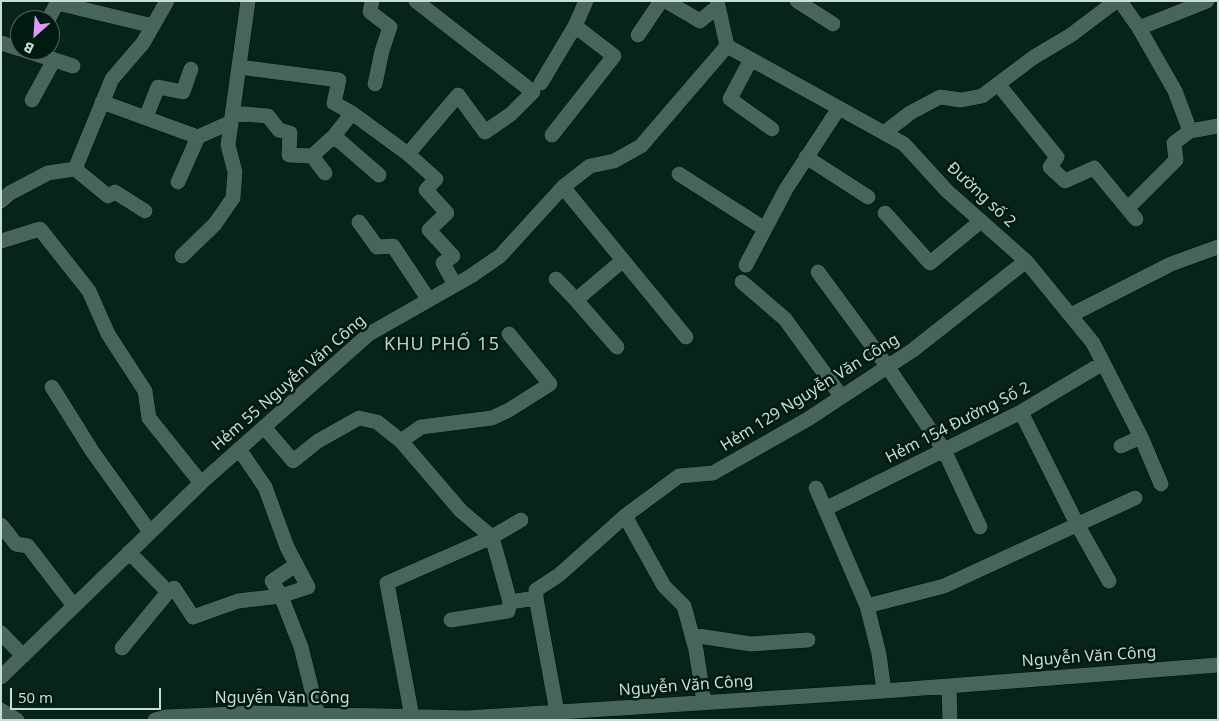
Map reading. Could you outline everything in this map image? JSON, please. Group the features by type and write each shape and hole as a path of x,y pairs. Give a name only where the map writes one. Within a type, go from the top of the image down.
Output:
{"street":[{"path":"75,169 112,79 143,43 167,1"},
{"path":"182,256 215,224 233,198 235,172 228,144 248,1"},
{"path":"372,1 370,12 390,27 382,51 375,84"},
{"path":"408,154 458,95 485,132 511,114 533,92 416,1"},
{"path":"541,83 575,26 586,1"},
{"path":"638,35 661,1"},
{"path":"666,1 700,21 718,4"},
{"path":"797,1 833,24"},
{"path":"884,133 910,112 940,98 962,100 982,96 1034,57 1071,35 1116,1"},
{"path":"1120,1 1175,91 1190,132"},
{"path":"1138,28 1207,1"},
{"path":"53,10 57,3 153,26"},
{"path":"718,4 726,46"},
{"path":"552,135 614,56 575,26"},
{"name":"Đường số 2","path":"726,46 750,61 904,144 947,191 1026,261 1093,343 1141,437 1161,484"},
{"name":"Hẻm 55 Nguyễn Văn Công","path":"1,677 201,483 369,334 471,276 500,256 563,187 590,166 614,162 641,146 726,46"},
{"path":"32,100 54,60 73,66"},
{"path":"750,61 730,100 772,129"},
{"path":"239,67 339,80 334,103 352,113 408,154 436,179 426,190 447,213 429,230 453,256 443,263 455,285"},
{"path":"146,118 158,87 184,92 191,69"},
{"path":"998,84 1057,157 1050,167 1065,181 1094,168 1136,219"},
{"path":"102,102 198,137"},
{"path":"746,264 786,189 839,108"},
{"path":"178,182 198,137 232,118 268,116 279,130 290,133 289,155 312,156 334,136 352,113"},
{"path":"1133,203 1176,160 1174,143 1190,132 1218,126"},
{"path":"334,136 379,175"},
{"path":"312,156 325,173"},
{"path":"806,157 868,197"},
{"path":"1,200 10,193 48,173 75,169 108,196 115,192 145,211"},
{"path":"679,174 765,229"},
{"path":"563,187 686,337"},
{"path":"885,213 930,263 981,221"},
{"path":"359,222 377,247 393,246 429,300"},
{"path":"1,241 40,230 89,291 108,334 145,391 149,418 201,483"},
{"path":"1072,316 1171,264 1218,247"},
{"path":"576,300 622,261"},
{"name":"Hẻm 129 Nguyễn Văn Công","path":"536,598 536,590 559,575 625,516 680,476 713,473 808,418 913,350 1026,261"},
{"path":"818,272 888,366 944,450 980,527"},
{"path":"556,279 617,347"},
{"path":"742,282 785,319 841,396"},
{"path":"401,441 420,427 492,418 509,410 550,384 509,334"},
{"name":"Hẻm 154 Đường Số 2","path":"826,509 1021,412 1103,363"},
{"path":"52,387 92,451 150,532"},
{"path":"1021,412 1077,524 1109,581"},
{"path":"264,427 293,461 318,441 359,418 377,422 401,441 460,511 492,537 510,602 508,611 452,620"},
{"path":"1121,446 1141,437"},
{"path":"122,648 168,592 174,588 193,617 238,600 281,596 308,587 287,546 265,487 239,449"},
{"path":"816,488 867,606 879,654 884,691"},
{"path":"867,606 944,586 1135,498"},
{"path":"625,516 664,586 684,606 696,650 704,702"},
{"path":"412,717 387,583 492,537 521,520"},
{"path":"1,525 16,544 28,546 74,606"},
{"path":"129,552 168,592"},
{"path":"296,565 272,581 281,596 301,646 318,715"},
{"path":"510,602 536,598 557,712"},
{"path":"1,634 23,656"},
{"path":"692,635 751,644 808,640"},
{"name":"Nguyễn Văn Công","path":"156,720 166,717 256,713 467,718 884,691 1218,665"},
{"path":"950,686 950,720"},
{"path":"1,710 17,720"}],"district":[{"name":"KHU PHỐ 15","path":"442,345"}]}
